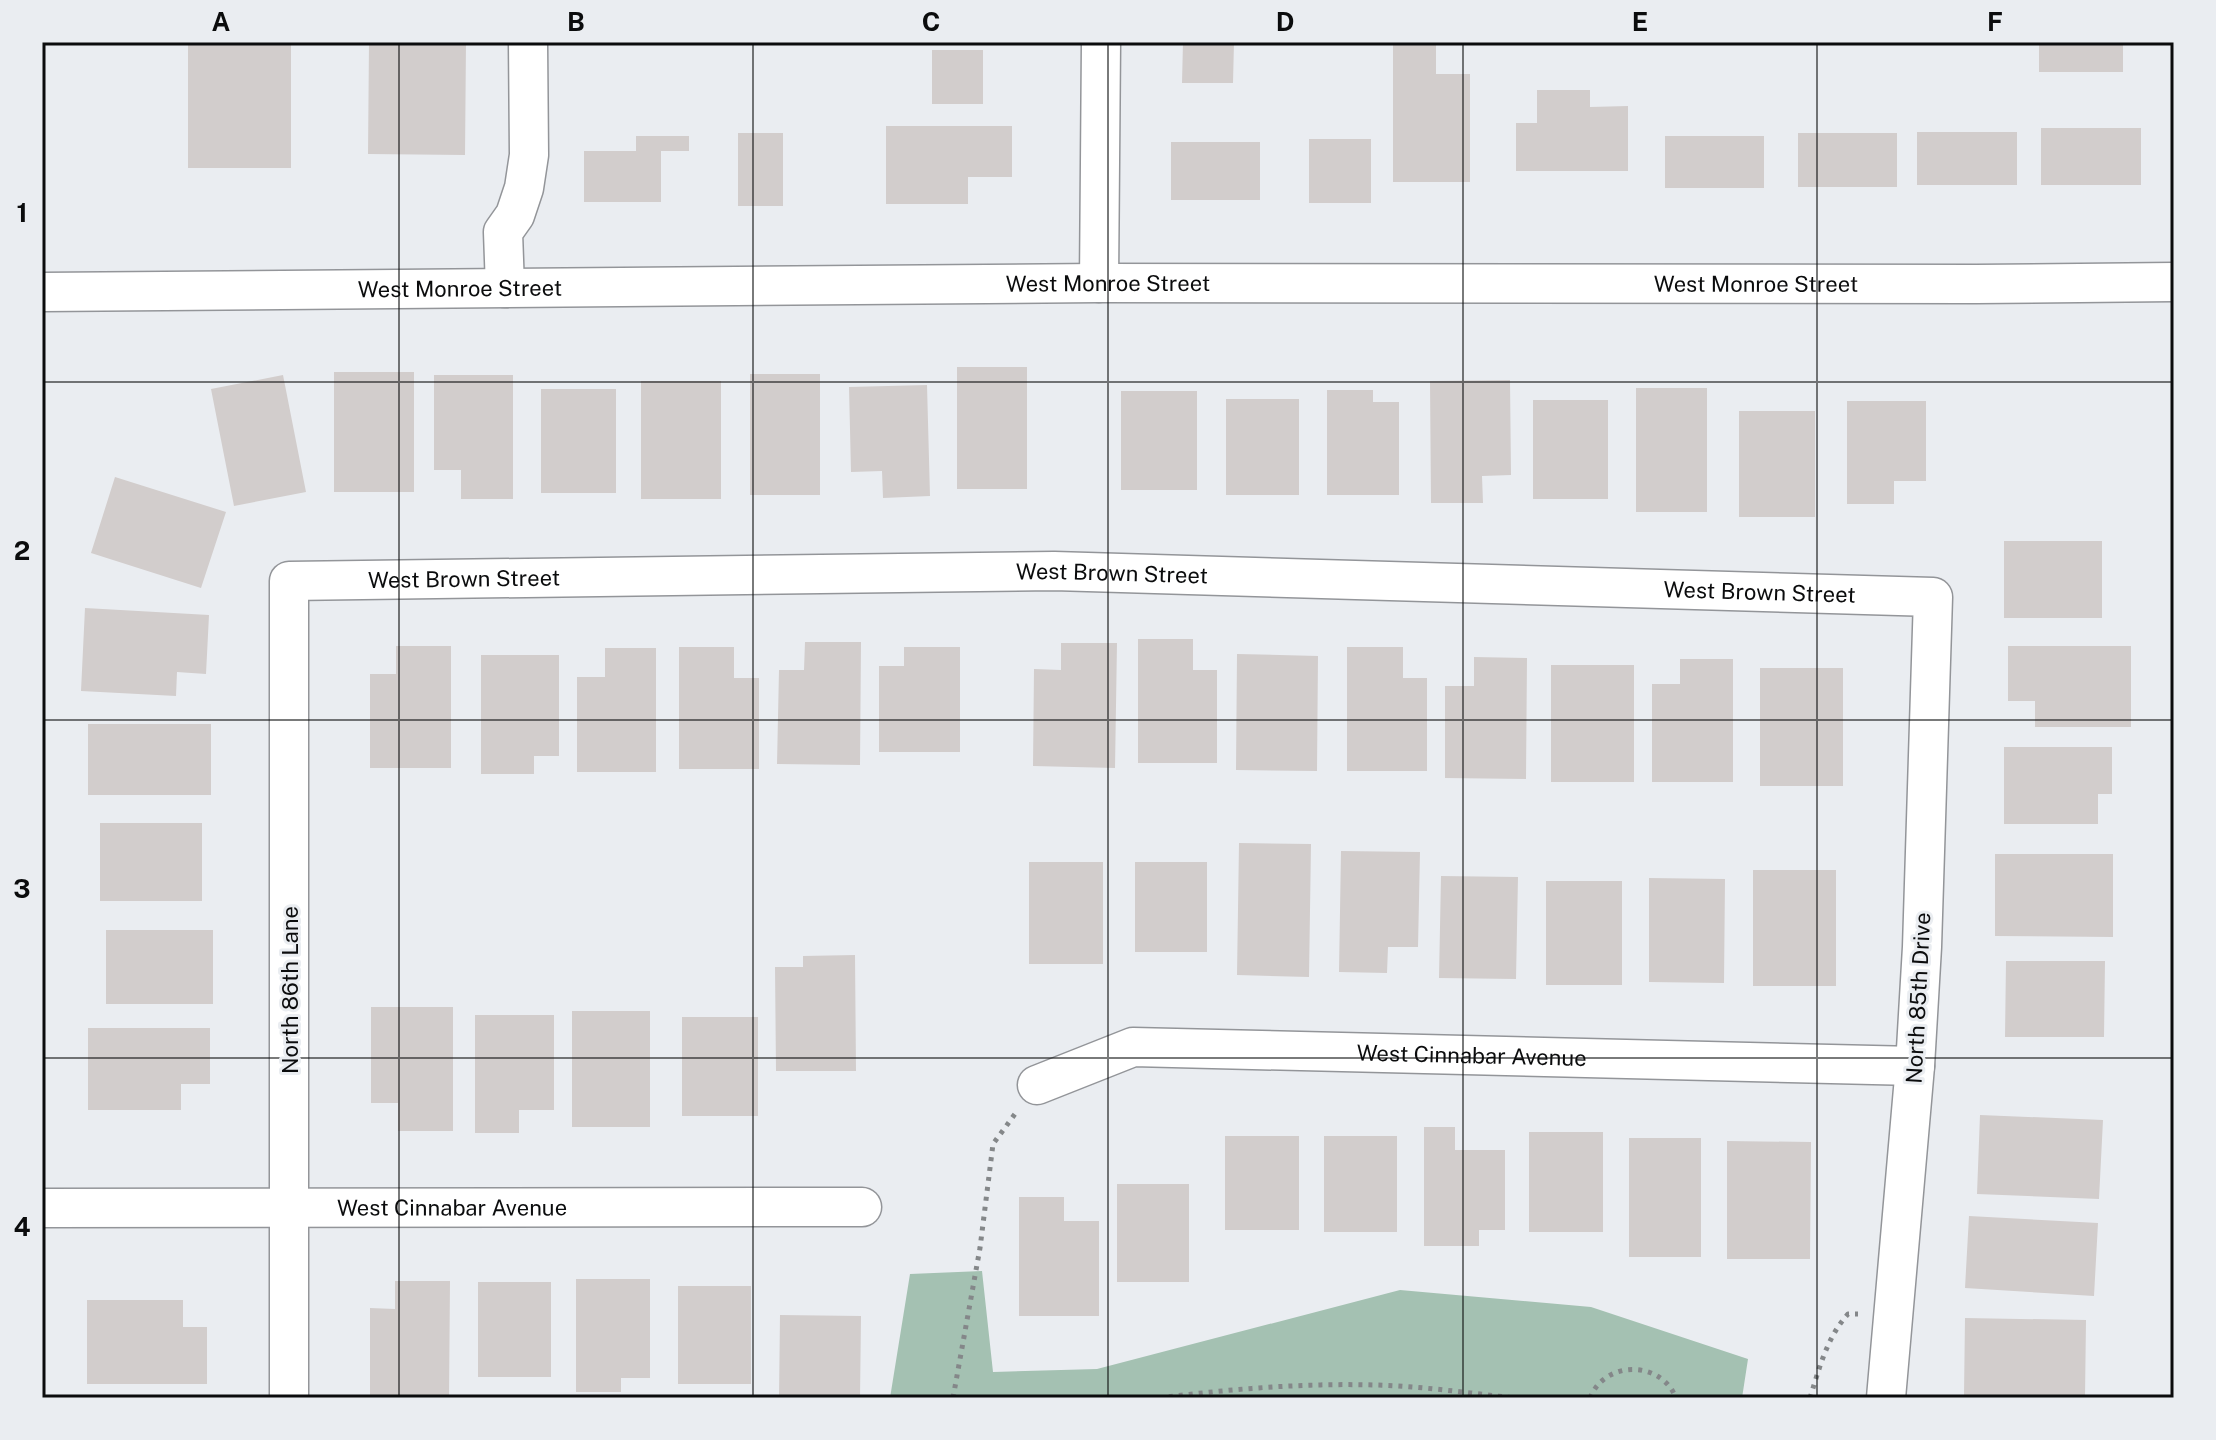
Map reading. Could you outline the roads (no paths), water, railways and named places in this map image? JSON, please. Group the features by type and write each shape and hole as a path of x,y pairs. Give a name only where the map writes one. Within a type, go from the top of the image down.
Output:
{"street":[{"path":"505,288 503,232 515,215 524,188 529,155 528,42"},
{"path":"1099,283 1101,42"},
{"name":"West Monroe Street","path":"42,292 1099,283 2174,282"},
{"name":"West Brown Street","path":"289,581 1054,571 1933,597"},
{"name":"North 86th Lane","path":"289,581 289,1398"},
{"name":"North 85th Drive","path":"1886,1398 1915,1066 1922,947 1933,597"},
{"name":"West Cinnabar Avenue","path":"1037,1085 1133,1047 1915,1066"},
{"name":"West Cinnabar Avenue","path":"42,1208 862,1207"}]}
